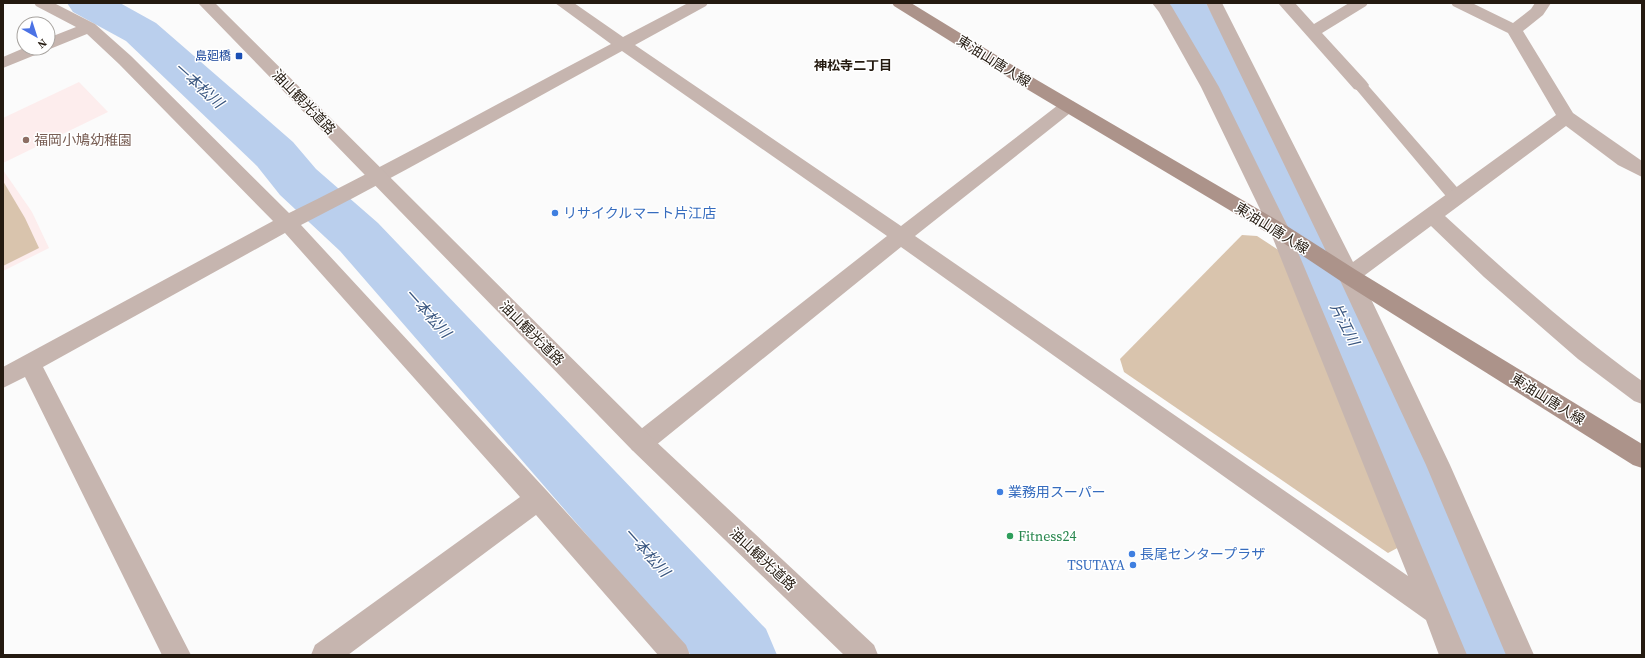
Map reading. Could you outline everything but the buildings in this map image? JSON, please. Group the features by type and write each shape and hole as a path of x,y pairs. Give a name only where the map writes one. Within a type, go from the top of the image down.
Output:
{"main road":[{"name":"東油山唐人線","path":"900,3 1068,106 1284,234 1342,272 1642,457"}],"street":[{"path":"42,3 89,27 292,220 676,655"},
{"path":"563,3 900,236 1436,611"},
{"path":"3,378 292,220 344,196 378,178 622,44 700,3"},
{"path":"1160,3 1166,10 1210,87 1284,234 1453,655"},
{"path":"1214,3 1342,272 1438,465 1520,655"},
{"path":"1286,3 1360,85"},
{"path":"1312,32 1360,3"},
{"path":"1459,3 1514,30 1566,117 1625,160 1642,170"},
{"path":"1514,30 1537,12 1543,3"},
{"name":"油山観光道路","path":"210,4 378,178 641,443 864,655"},
{"path":"56,41 89,27"},
{"path":"3,63 20,56"},
{"path":"641,443 900,236 1068,106"},
{"path":"1342,272 1432,215 1566,117"},
{"path":"1432,215 1491,271 1586,353 1642,394"},
{"path":"30,363 177,655"},
{"path":"325,655 538,499"}],"lane":[{"path":"1360,85 1456,197"}],"shaded area":[{"name":"福岡小鳩幼稚園","path":"79,82 108,112 3,163 3,118"},
{"name":"福岡小鳩幼稚園","path":"3,170 32,212 49,248 3,271"},
{"name":"福岡小鳩幼稚園","path":"3,181 25,218 39,248 3,266"},
{"path":"1242,235 1257,236 1283,253 1401,546 1388,553 1124,372 1120,359"}],"waterway":[{"name":"一本松川","path":"88,3 141,32 275,154 298,182 359,237 740,655"},
{"name":"片江川","path":"1185,3 1288,205 1374,380 1481,655"}],"place":[{"name":"島廻橋","path":"239,56"},
{"name":"福岡小鳩幼稚園","path":"26,140"},
{"name":"リサイクルマート片江店","path":"555,213"},
{"name":"業務用スーパー","path":"1000,492"},
{"name":"Fitness24","path":"1010,536"},
{"name":"長尾センタープラザ","path":"1132,554"},
{"name":"TSUTAYA","path":"1133,565"}],"district":[{"name":"神松寺二丁目","path":"853,65"}]}
